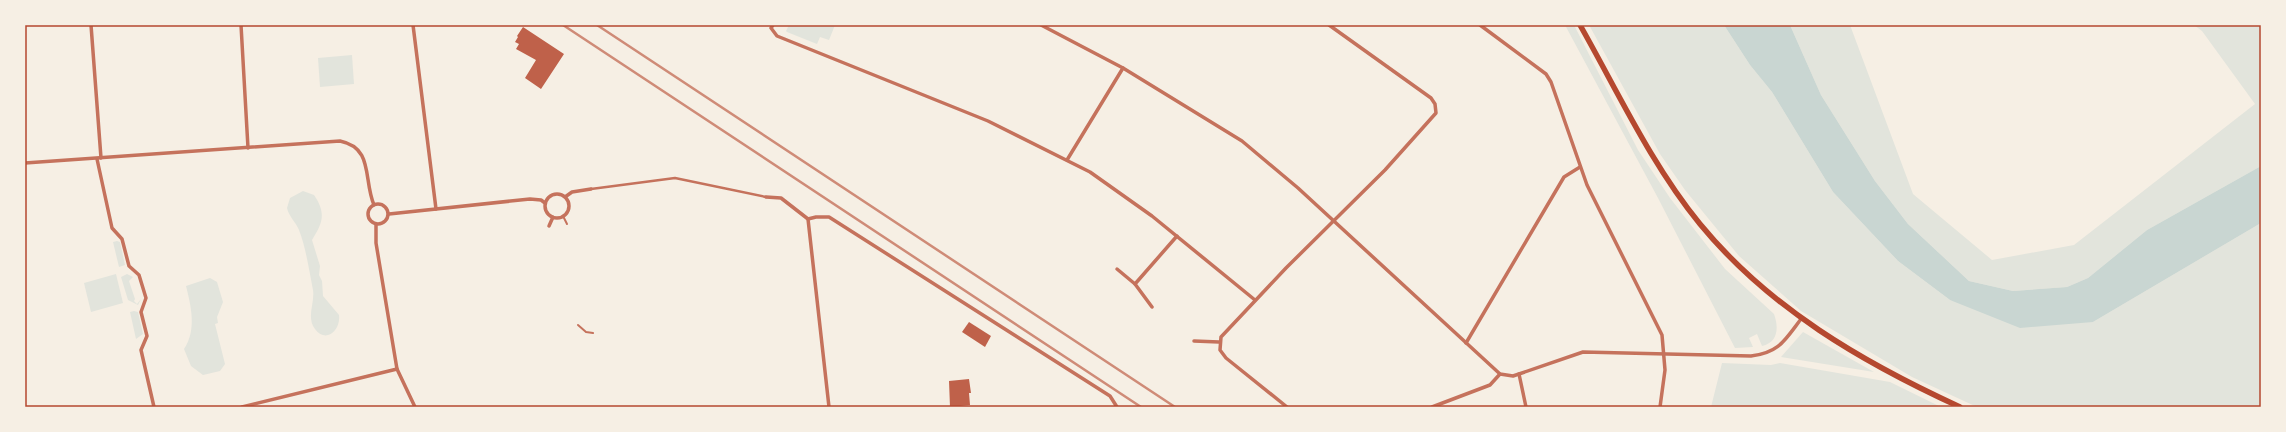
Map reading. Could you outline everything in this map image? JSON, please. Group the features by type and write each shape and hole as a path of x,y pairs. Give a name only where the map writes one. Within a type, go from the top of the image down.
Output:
{"main road":[{"path":"1580,25 1653,157 1678,195 1723,250 1801,319 1897,378 1960,407"}],"street":[{"path":"91,25 99,159 112,228 122,239 129,266 139,275 146,298 141,312 147,336 141,350 154,407"},
{"path":"241,25 248,148"},
{"path":"413,25 436,209"},
{"path":"1041,25 1123,68 1242,141 1333,220 1500,374 1508,377 1520,374 1583,352 1765,355 1782,344 1801,319"},
{"path":"1287,407 1226,358 1220,350 1220,342 1224,333 1434,118 1436,109 1431,98 1330,25"},
{"path":"1480,25 1546,74 1552,82 1587,185 1662,335 1666,370 1660,407"},
{"path":"772,27 777,36 988,121 1067,160 1113,187 1177,236 1255,300"},
{"path":"1067,160 1123,68"},
{"path":"25,164 340,141 355,145 359,150 364,163 370,196 374,205"},
{"path":"1466,343 1564,177 1580,167"},
{"path":"565,197 572,192 675,178 766,197 781,198 808,220 829,407"},
{"path":"554,194 560,194 565,197 569,208 563,216 553,217 545,210 545,203 548,197 554,194"},
{"path":"389,214 530,200 541,200 545,203"},
{"path":"376,225 370,221 368,215 369,209 374,205 384,206 389,214"},
{"path":"376,225 386,221 389,214"},
{"path":"549,226 553,217"},
{"path":"808,220 816,217 829,217 1110,396 1117,407"},
{"path":"376,225 376,243 397,369 415,407"},
{"path":"1135,284 1177,236"},
{"path":"1117,269 1135,284 1152,307"},
{"path":"1194,341 1220,342"},
{"path":"242,407 397,369"},
{"path":"1432,407 1490,385 1500,374"},
{"path":"1520,374 1526,407"}],"lane":[{"path":"563,216 567,224"},
{"path":"578,324 586,332 593,333"}],"shaded area":[{"path":"789,25 835,25 829,40 820,37 817,44 787,32 786,31"},
{"path":"1565,25 1574,25 1638,150 1670,198 1725,269 1774,314 1777,329 1776,334 1767,344 1762,346 1757,334 1749,338 1753,347 1735,348 1658,198"},
{"path":"1589,25 1724,25 1750,65 1772,92 1833,192 1898,261 1950,300 2093,322 2261,223 2261,407 1977,407 1912,377 1801,311 1739,256 1685,190 1660,154"},
{"path":"1724,25 1790,25 1821,95 1875,181 1908,224 1969,281 2013,291 2067,287 2088,278 2147,230 2261,166 2261,223 2093,322 2020,328 1950,300 1898,261 1833,192 1772,92 1750,65"},
{"path":"1790,25 1850,25 1913,194 1992,260 2074,245 2255,104 2202,31 2194,25 2261,25 2261,166 2147,230 2088,278 2067,287 2013,291 1969,281 1908,224 1875,181 1821,95"},
{"path":"352,55 354,84 320,87 318,58"},
{"path":"303,191 314,195 322,213 322,219 312,240 320,266 319,275 322,281 323,296 339,315 338,326 328,335 319,333 312,324 311,315 313,290 304,244 299,230 287,208 290,198"},
{"path":"113,242 120,242 125,265 119,267"},
{"path":"116,274 123,303 91,312 84,283"},
{"path":"127,274 133,277 129,281 135,299 134,301 137,304 141,299 138,305 128,300 121,277"},
{"path":"210,278 217,282 223,302 217,317 218,323 215,324 225,364 220,371 203,375 191,366 184,349 188,342 192,326 190,302 186,286"},
{"path":"130,312 138,312 143,334 136,339"},
{"path":"1803,332 1874,372 1781,357"},
{"path":"1722,363 1771,365 1780,363 1890,382 1941,407 1711,407"}],"building":[{"path":"523,27 564,54 541,89 525,78 536,60 516,49 519,44 515,42"},
{"path":"969,322 991,336 985,347 962,332"},
{"path":"969,379 971,393 969,393 970,405 950,407 949,381"}],"railway":[{"path":"563,25 1141,407"},
{"path":"597,25 1175,407"}]}
